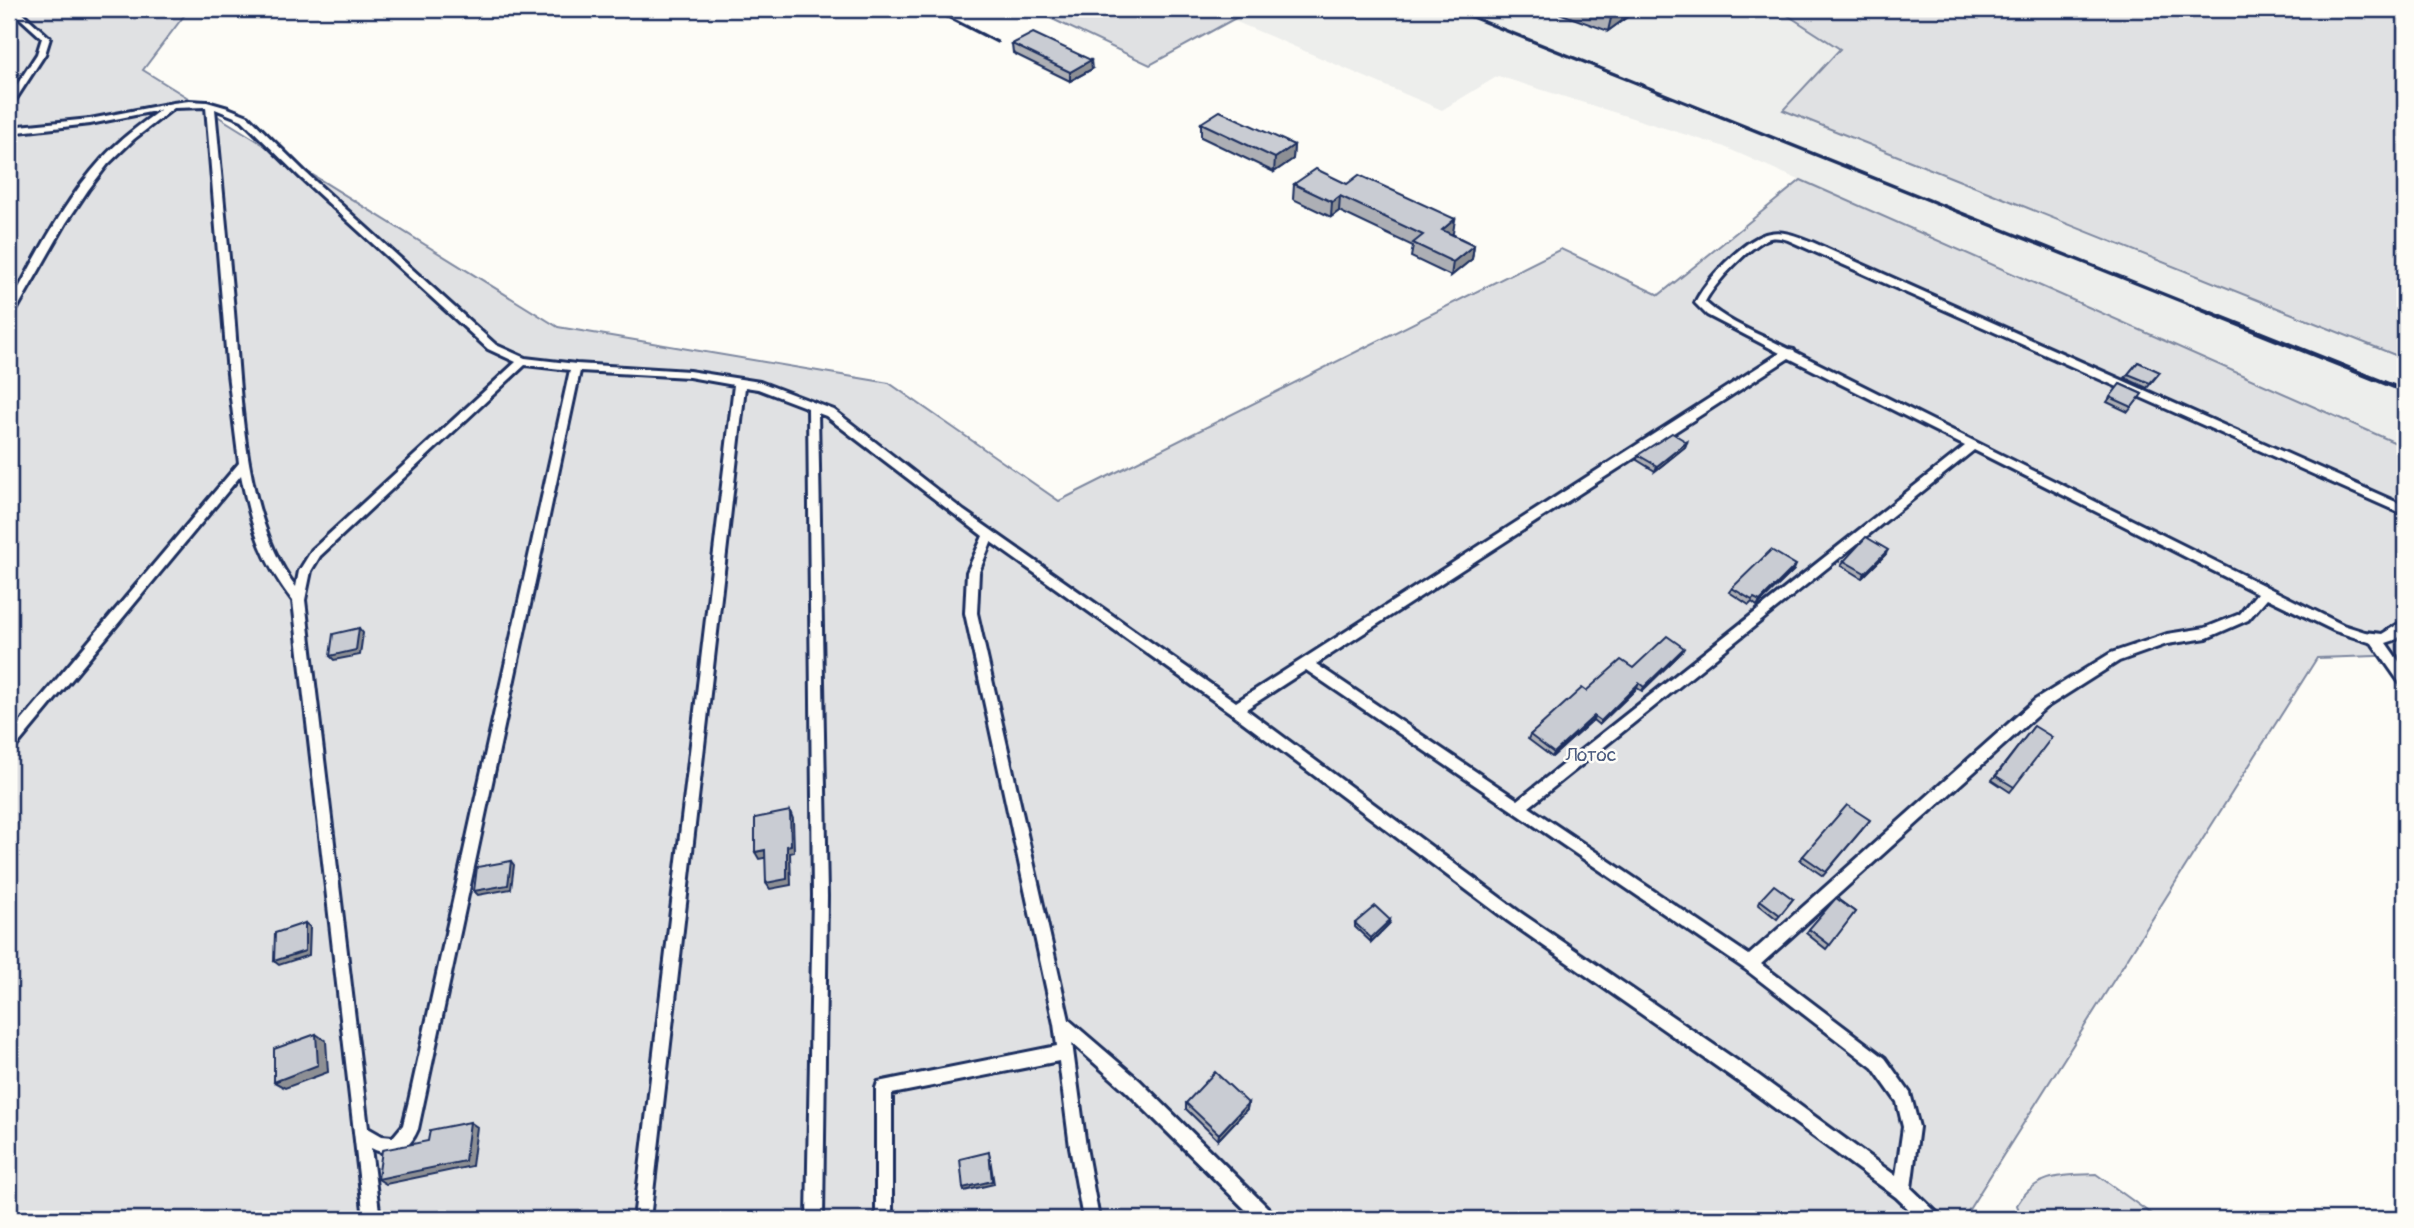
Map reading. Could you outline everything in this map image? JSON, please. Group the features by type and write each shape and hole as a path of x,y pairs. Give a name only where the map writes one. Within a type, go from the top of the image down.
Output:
{"lane":[{"path":"9,103 41,54 46,38 14,9"},
{"path":"9,314 58,229 97,170 137,130 176,103"},
{"path":"9,130 104,120 176,103 211,106 245,118 303,175 492,347 523,361 689,374 760,386 830,413 989,535 1236,709 1513,916 1752,1081 1902,1191 1931,1219"},
{"path":"211,106 243,465 267,552 284,586 299,600"},
{"path":"2405,511 1786,236 1770,234 1758,240 1705,292 1700,303 1711,313 1736,327 2339,628 2376,639 2388,638 2405,625"},
{"path":"1236,709 1790,352"},
{"path":"372,1219 299,600 305,571 316,553 523,361"},
{"path":"361,1133 380,1144 397,1144 410,1129 576,367"},
{"path":"642,1219 740,383"},
{"path":"813,407 820,895 815,1219"},
{"path":"1518,808 1972,446"},
{"path":"9,745 243,465"},
{"path":"989,535 975,560 970,582 971,613 1062,1024 1078,1147 1091,1219"},
{"path":"1751,964 2040,704 2115,657 2167,639 2207,633 2244,617 2266,591"},
{"path":"2376,639 2405,679"},
{"path":"1306,664 1751,964 1879,1063 1904,1099 1911,1127 1902,1191"},
{"path":"1062,1024 1133,1086 1267,1219"},
{"path":"884,1219 884,1088 1065,1052"}],"shaded area":[{"path":"1252,9 1778,9 1840,49 1783,111 2405,359 2405,447 1722,146 1498,76 1442,110 1232,20"}],"green space":[{"name":"Лотос","path":"9,9 189,9 143,70 558,327 889,383 1059,501 1561,249 1659,295 1801,180 2405,447 2405,655 2317,658 1963,1219 9,1219"},
{"path":"1031,9 1252,9 1150,65"},
{"path":"1778,9 2405,9 2405,359 1783,110 1840,49"},
{"path":"2096,1174 2158,1219 2022,1219 2017,1205 2032,1187 2050,1178"}],"building":[{"path":"1587,9 1623,9 1611,18"},
{"path":"1033,33 1091,60 1070,72 1012,44"},
{"path":"1220,111 1294,145 1275,158 1201,123"},
{"path":"1316,169 1347,184 1359,175 1455,219 1442,230 1474,245 1453,262 1413,243 1423,235 1340,196 1332,202 1294,184"},
{"path":"2138,362 2160,372 2150,383 2128,374"},
{"path":"2120,384 2142,394 2132,407 2110,397"},
{"path":"1672,433 1687,442 1657,466 1638,455"},
{"path":"1866,537 1888,550 1865,573 1844,561"},
{"path":"1771,550 1796,565 1760,601 1754,598 1752,600 1732,588"},
{"path":"359,628 356,650 330,656 333,634"},
{"path":"1667,636 1684,648 1644,687 1639,683 1601,721 1594,716 1554,753 1530,735 1582,688 1586,691 1621,660 1633,668"},
{"path":"2034,726 2052,737 2014,787 1996,776"},
{"path":"1847,805 1870,820 1826,872 1803,856"},
{"path":"790,811 791,845 787,846 787,879 766,883 765,850 755,852 755,818"},
{"path":"511,861 508,885 474,891 477,867"},
{"path":"1774,885 1793,899 1780,915 1760,900"},
{"path":"1836,898 1855,912 1830,945 1809,929"},
{"path":"1375,906 1390,920 1371,938 1355,923"},
{"path":"305,923 305,951 274,961 275,933"},
{"path":"316,1034 318,1065 274,1082 274,1049"},
{"path":"1215,1072 1248,1103 1219,1134 1186,1103"},
{"path":"470,1122 465,1161 378,1179 382,1150 428,1141 430,1130"},
{"path":"989,1152 992,1181 963,1188 960,1159"}],"railway":[{"path":"932,9 997,42"},
{"path":"1452,9 2203,310"},
{"path":"2198,308 2405,391"}]}
